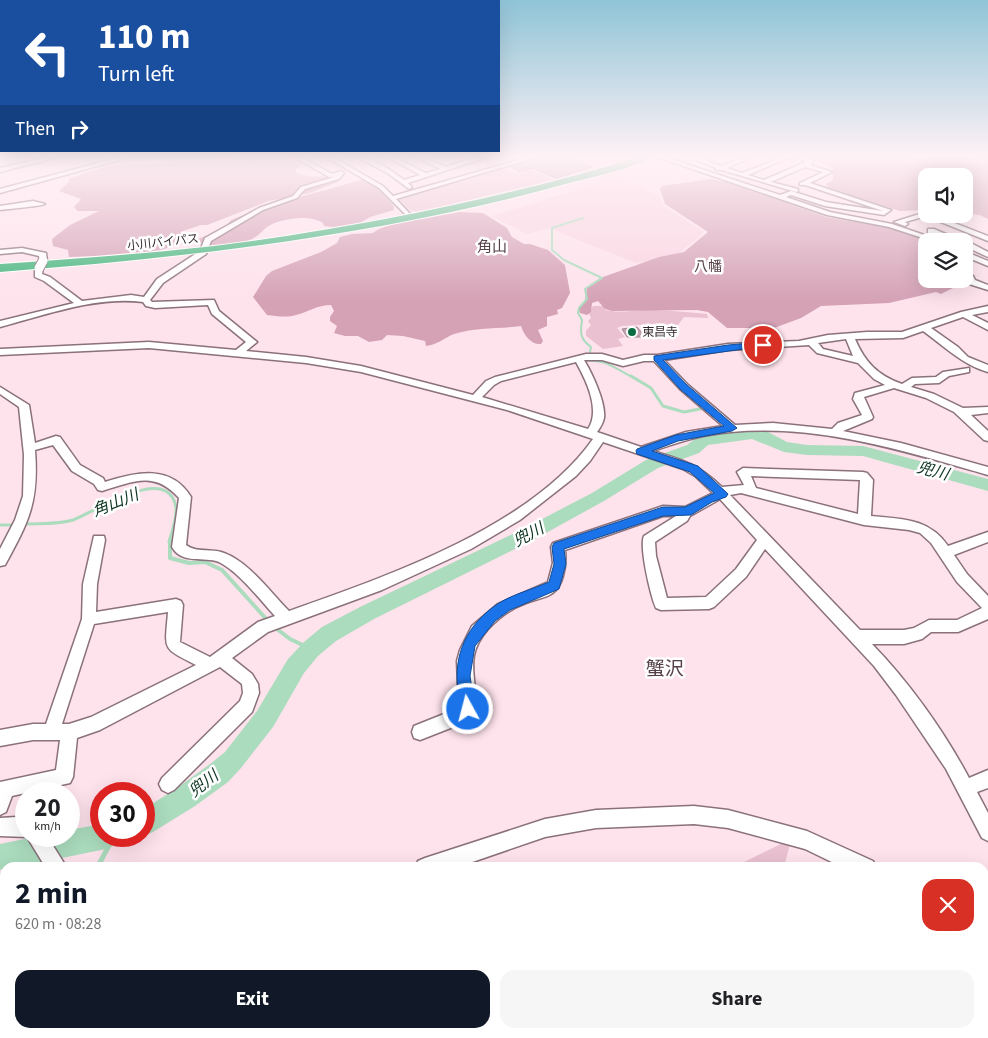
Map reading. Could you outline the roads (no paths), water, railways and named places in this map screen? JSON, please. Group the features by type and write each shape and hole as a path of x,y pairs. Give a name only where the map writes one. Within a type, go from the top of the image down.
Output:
{"highway":[{"name":"小川バイパス","path":"0,268 205,250 326,233 460,205"}],"street":[{"path":"0,208 17,205"},
{"path":"146,300 160,281 205,250 208,240 261,209 271,205"},
{"path":"399,205 410,217"},
{"path":"802,205 851,219 890,225 918,234"},
{"path":"836,205 884,212 888,210 875,205"},
{"path":"851,219 853,214 897,222 932,233"},
{"path":"897,222 926,214 988,239"},
{"path":"973,248 988,255"},
{"path":"0,252 16,250 43,255 38,275 47,279 79,303"},
{"path":"973,257 988,264"},
{"path":"973,282 988,288"},
{"path":"0,324 79,303 120,298 146,300 149,304 155,305 211,302 215,312 252,342 237,354"},
{"path":"476,398 490,383 498,379 579,358 595,356 623,363 644,358 657,358 728,347 812,342 828,338 903,335 964,314 988,309"},
{"path":"964,314 988,327"},
{"path":"924,328 955,349 965,359 988,369"},
{"path":"850,338 859,360 869,372 899,387 933,397 962,412 988,437"},
{"path":"812,342 820,351 859,360"},
{"path":"0,352 149,345 306,360 362,369 532,414 687,466 699,473 721,493 857,637 902,690 937,739 966,788 988,832"},
{"path":"0,738 33,732 60,732 94,724 216,662 251,634 286,618 377,586 466,545 516,517 572,473 586,458 595,436 600,414 586,372 579,358"},
{"path":"657,358 689,392 732,428"},
{"path":"836,431 842,426 868,417 858,399 859,395 899,387 912,381 939,380 946,374 966,370"},
{"path":"0,390 24,405 30,448 28,504 14,536 0,561"},
{"path":"962,412 988,410"},
{"path":"641,451 676,438 732,428 775,426 836,431 988,470"},
{"path":"30,448 56,440 76,468 99,481 102,487 140,476 160,477 180,491 185,497 178,547 187,554 210,554 225,559 286,618"},
{"path":"750,491 750,486 743,472 863,476 867,480 864,520"},
{"path":"420,732 455,720 465,714 468,709 468,701 463,676 466,651 470,642 490,617 506,606 554,585 560,564 558,547 663,511 684,512 708,499 733,489 750,491 864,520 909,524 924,530 936,540 962,578 988,605"},
{"path":"684,512 684,518 649,540 648,556 659,585 661,604 709,603 741,573 765,539"},
{"path":"945,553 988,537"},
{"path":"0,806 6,788 64,777 60,732 64,690 75,667 89,619 90,584 99,540"},
{"path":"89,619 176,606 173,643 175,647 216,662 246,679 250,684 252,692 246,706 168,784"},
{"path":"857,637 904,637 917,634 930,626 958,626 988,612"},
{"path":"966,788 988,779"},
{"path":"443,862 545,828 596,819 685,815 728,819 807,840 853,862"},
{"path":"0,827 15,826"},
{"path":"44,847 54,862"}],"waterway":[{"path":"583,218 552,228 552,250 564,260 602,278 585,289 587,299 579,308 578,313 582,320 582,335 591,347 590,352"},
{"path":"584,361 605,363 634,378"},
{"path":"631,376 651,388 663,406 684,412 705,408"},
{"name":"兜川","path":"155,816 186,797 219,773 233,760 265,719 296,666 311,649 329,634 367,613 529,534 598,497 652,464 693,449 704,440 752,434 763,436 784,447 807,450 863,451 988,485"},
{"name":"角山川","path":"23,524 67,522 130,494 146,489 160,489 171,495 176,508 175,521 169,542"},
{"name":"角山川","path":"0,525 17,525"},
{"name":"角山川","path":"170,540 170,558 189,563 205,562 222,570 269,622"},
{"name":"角山川","path":"273,626 290,639 311,649"},
{"name":"兜川","path":"0,857 90,839"},
{"path":"100,862 108,847"}],"place":[{"name":"東昌寺","path":"632,332"}],"district":[{"name":"角山","path":"492,247"},
{"name":"八幡","path":"708,266"},
{"name":"蟹沢","path":"665,668"}]}
